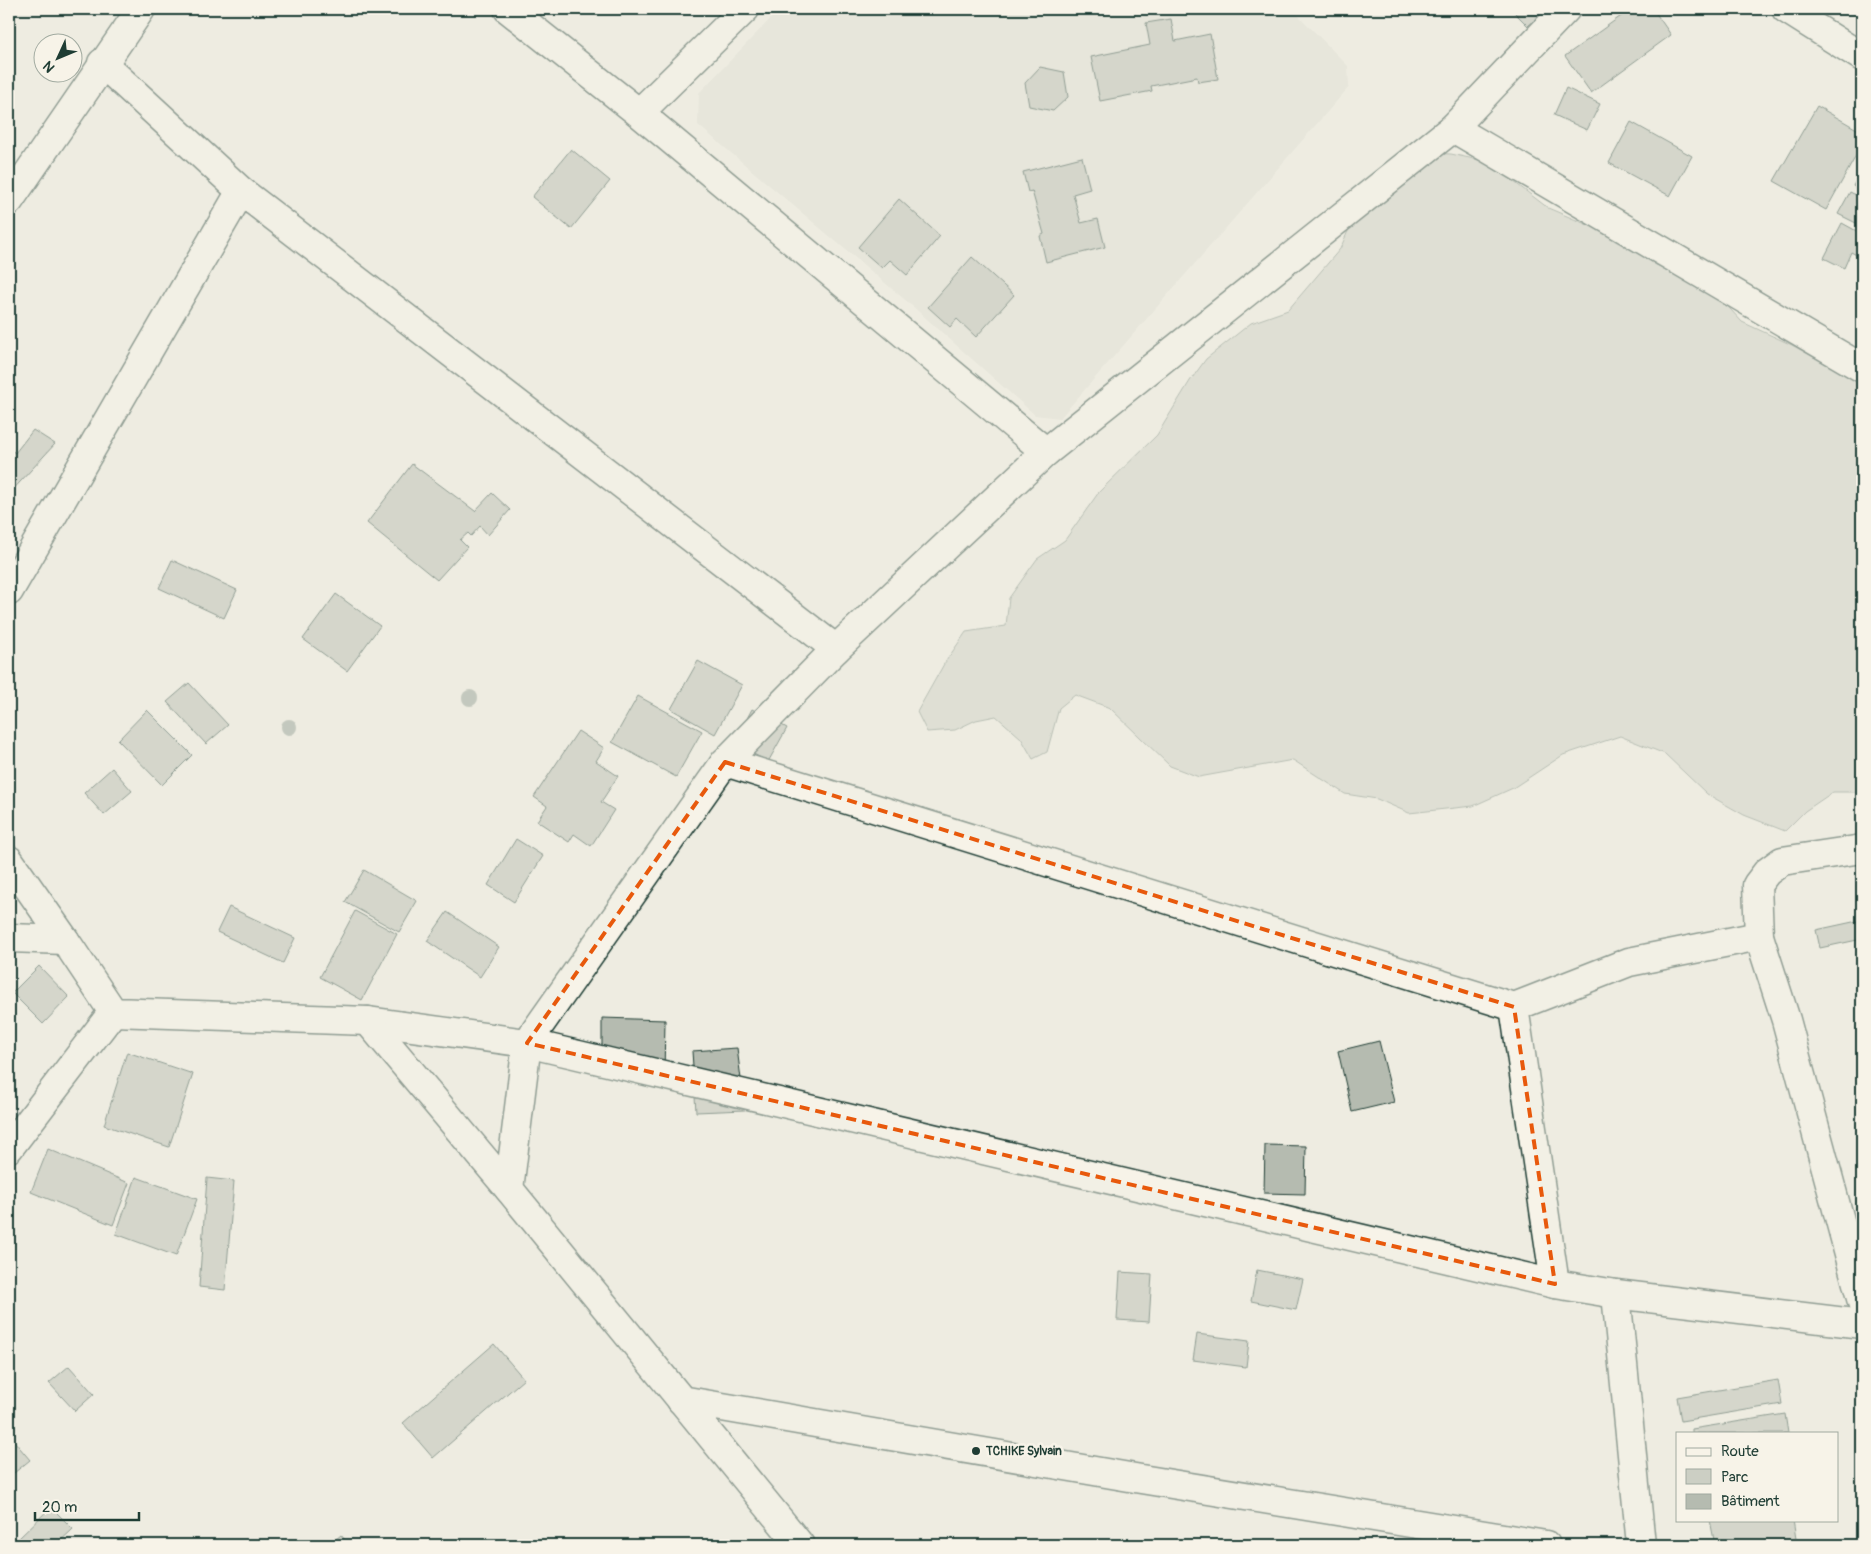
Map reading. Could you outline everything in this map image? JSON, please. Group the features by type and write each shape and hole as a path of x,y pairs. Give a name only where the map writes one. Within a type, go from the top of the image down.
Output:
{"street":[{"path":"9,201 102,63 141,9"},
{"path":"508,9 640,113 1046,452"},
{"path":"640,113 745,9"},
{"path":"509,1189 527,1043 725,762 836,649 1046,452 1452,128 1566,9"},
{"path":"1786,9 1862,57"},
{"path":"102,63 241,191 836,649"},
{"path":"1452,128 1862,368"},
{"path":"9,591 241,191"},
{"path":"725,762 1514,1007 1629,962 1759,936"},
{"path":"1862,849 1782,861 1767,872 1757,885 1759,936 1786,1020 1862,1302"},
{"path":"9,860 113,1012"},
{"path":"9,938 65,940"},
{"path":"1514,1007 1555,1284"},
{"path":"113,1012 368,1021 527,1043 1555,1284 1616,1294 1862,1324"},
{"path":"9,1148 113,1012"},
{"path":"368,1021 509,1189 800,1545"},
{"path":"1616,1294 1641,1545"},
{"path":"681,1400 1131,1478 1546,1545"}],"highlighted area":[{"path":"725,762 1514,1007 1555,1284 527,1043"}],"shaded area":[{"path":"780,9 1292,9 1348,66 1349,87 1060,418 1035,415 910,304 698,125 699,93"}],"green space":[{"path":"1422,153 1451,154 1488,162 1548,208 1621,239 1656,265 1708,285 1742,322 1792,345 1828,365 1858,376 1862,380 1862,792 1833,792 1805,811 1785,831 1744,815 1707,794 1665,754 1620,736 1563,755 1513,788 1473,806 1409,813 1377,799 1345,794 1293,760 1199,777 1170,766 1110,708 1075,695 1059,708 1047,752 1033,759 1021,738 996,716 976,720 955,730 927,732 917,712 944,664 966,632 1006,626 1009,598 1037,559 1065,540 1099,492 1157,435 1190,381 1206,359 1251,323 1288,310 1340,249 1357,211"}],"building":[{"path":"1511,9 1548,9 1528,26"},
{"path":"1631,9 1653,9 1671,35 1591,93 1565,56"},
{"path":"1171,19 1175,41 1210,34 1218,79 1198,82 1197,77 1151,86 1152,91 1100,101 1091,57 1150,45 1146,23"},
{"path":"1040,67 1064,72 1068,97 1053,111 1029,106 1025,83"},
{"path":"1566,88 1600,104 1587,130 1554,115"},
{"path":"1817,106 1862,132 1862,145 1826,210 1774,181"},
{"path":"1631,122 1692,156 1670,196 1609,163"},
{"path":"571,149 610,181 571,229 532,197"},
{"path":"1082,157 1090,189 1073,194 1081,223 1098,219 1105,247 1046,262 1040,236 1044,234 1032,191 1028,192 1023,172"},
{"path":"1862,169 1862,192 1853,186"},
{"path":"1850,192 1862,198 1862,226 1838,214"},
{"path":"899,199 940,236 907,275 890,260 882,268 858,247"},
{"path":"1842,223 1862,234 1862,258 1851,252 1844,268 1824,258"},
{"path":"972,257 1014,295 976,337 957,319 950,327 928,307"},
{"path":"33,430 55,444 9,494 9,448 15,453"},
{"path":"412,464 475,511 492,493 510,510 488,535 480,526 471,536 468,533 460,540 467,547 437,580 367,523"},
{"path":"172,560 237,590 224,618 159,588"},
{"path":"336,594 380,626 347,671 303,639"},
{"path":"698,661 742,685 715,734 671,709"},
{"path":"189,683 228,725 206,744 167,702"},
{"path":"638,696 702,731 676,777 612,742"},
{"path":"752,709 787,728 768,762 734,743"},
{"path":"147,710 192,755 162,785 118,740"},
{"path":"578,731 604,748 596,761 618,776 601,802 614,810 591,846 574,834 569,842 537,821 547,806 534,797"},
{"path":"112,768 132,791 104,815 84,793"},
{"path":"516,839 543,856 514,902 488,885"},
{"path":"364,870 417,901 399,932 345,902"},
{"path":"1862,890 1862,912 1857,891"},
{"path":"229,907 295,938 283,963 217,932"},
{"path":"355,911 397,934 362,1000 320,977"},
{"path":"447,912 499,947 480,977 427,941"},
{"path":"1862,920 1862,939 1820,948 1816,930"},
{"path":"39,966 69,997 43,1024 12,993"},
{"path":"602,1018 665,1020 664,1076 602,1075"},
{"path":"1379,1041 1394,1102 1352,1112 1338,1051"},
{"path":"737,1048 745,1110 696,1112 692,1051"},
{"path":"127,1052 193,1074 169,1147 104,1125"},
{"path":"1265,1145 1306,1146 1305,1194 1264,1193"},
{"path":"48,1149 129,1183 113,1225 31,1192"},
{"path":"136,1177 197,1199 176,1256 116,1234"},
{"path":"207,1178 234,1181 225,1290 199,1287"},
{"path":"1257,1270 1303,1279 1296,1310 1251,1301"},
{"path":"1120,1272 1152,1274 1149,1322 1117,1320"},
{"path":"1197,1334 1249,1341 1246,1367 1193,1360"},
{"path":"494,1344 524,1379 433,1458 403,1423"},
{"path":"69,1366 94,1394 75,1411 49,1383"},
{"path":"1778,1380 1782,1404 1681,1421 1677,1397"},
{"path":"1785,1414 1788,1432 1692,1432 1692,1429"},
{"path":"9,1435 30,1460 9,1477"},
{"path":"51,1507 73,1529 56,1545 20,1545 16,1541"},
{"path":"1710,1522 1793,1522 1797,1545 1715,1545"},
{"path":"341,1535 349,1545 329,1545"}],"place":[{"name":"TCHIKE Sylvain","path":"976,1451"}]}
